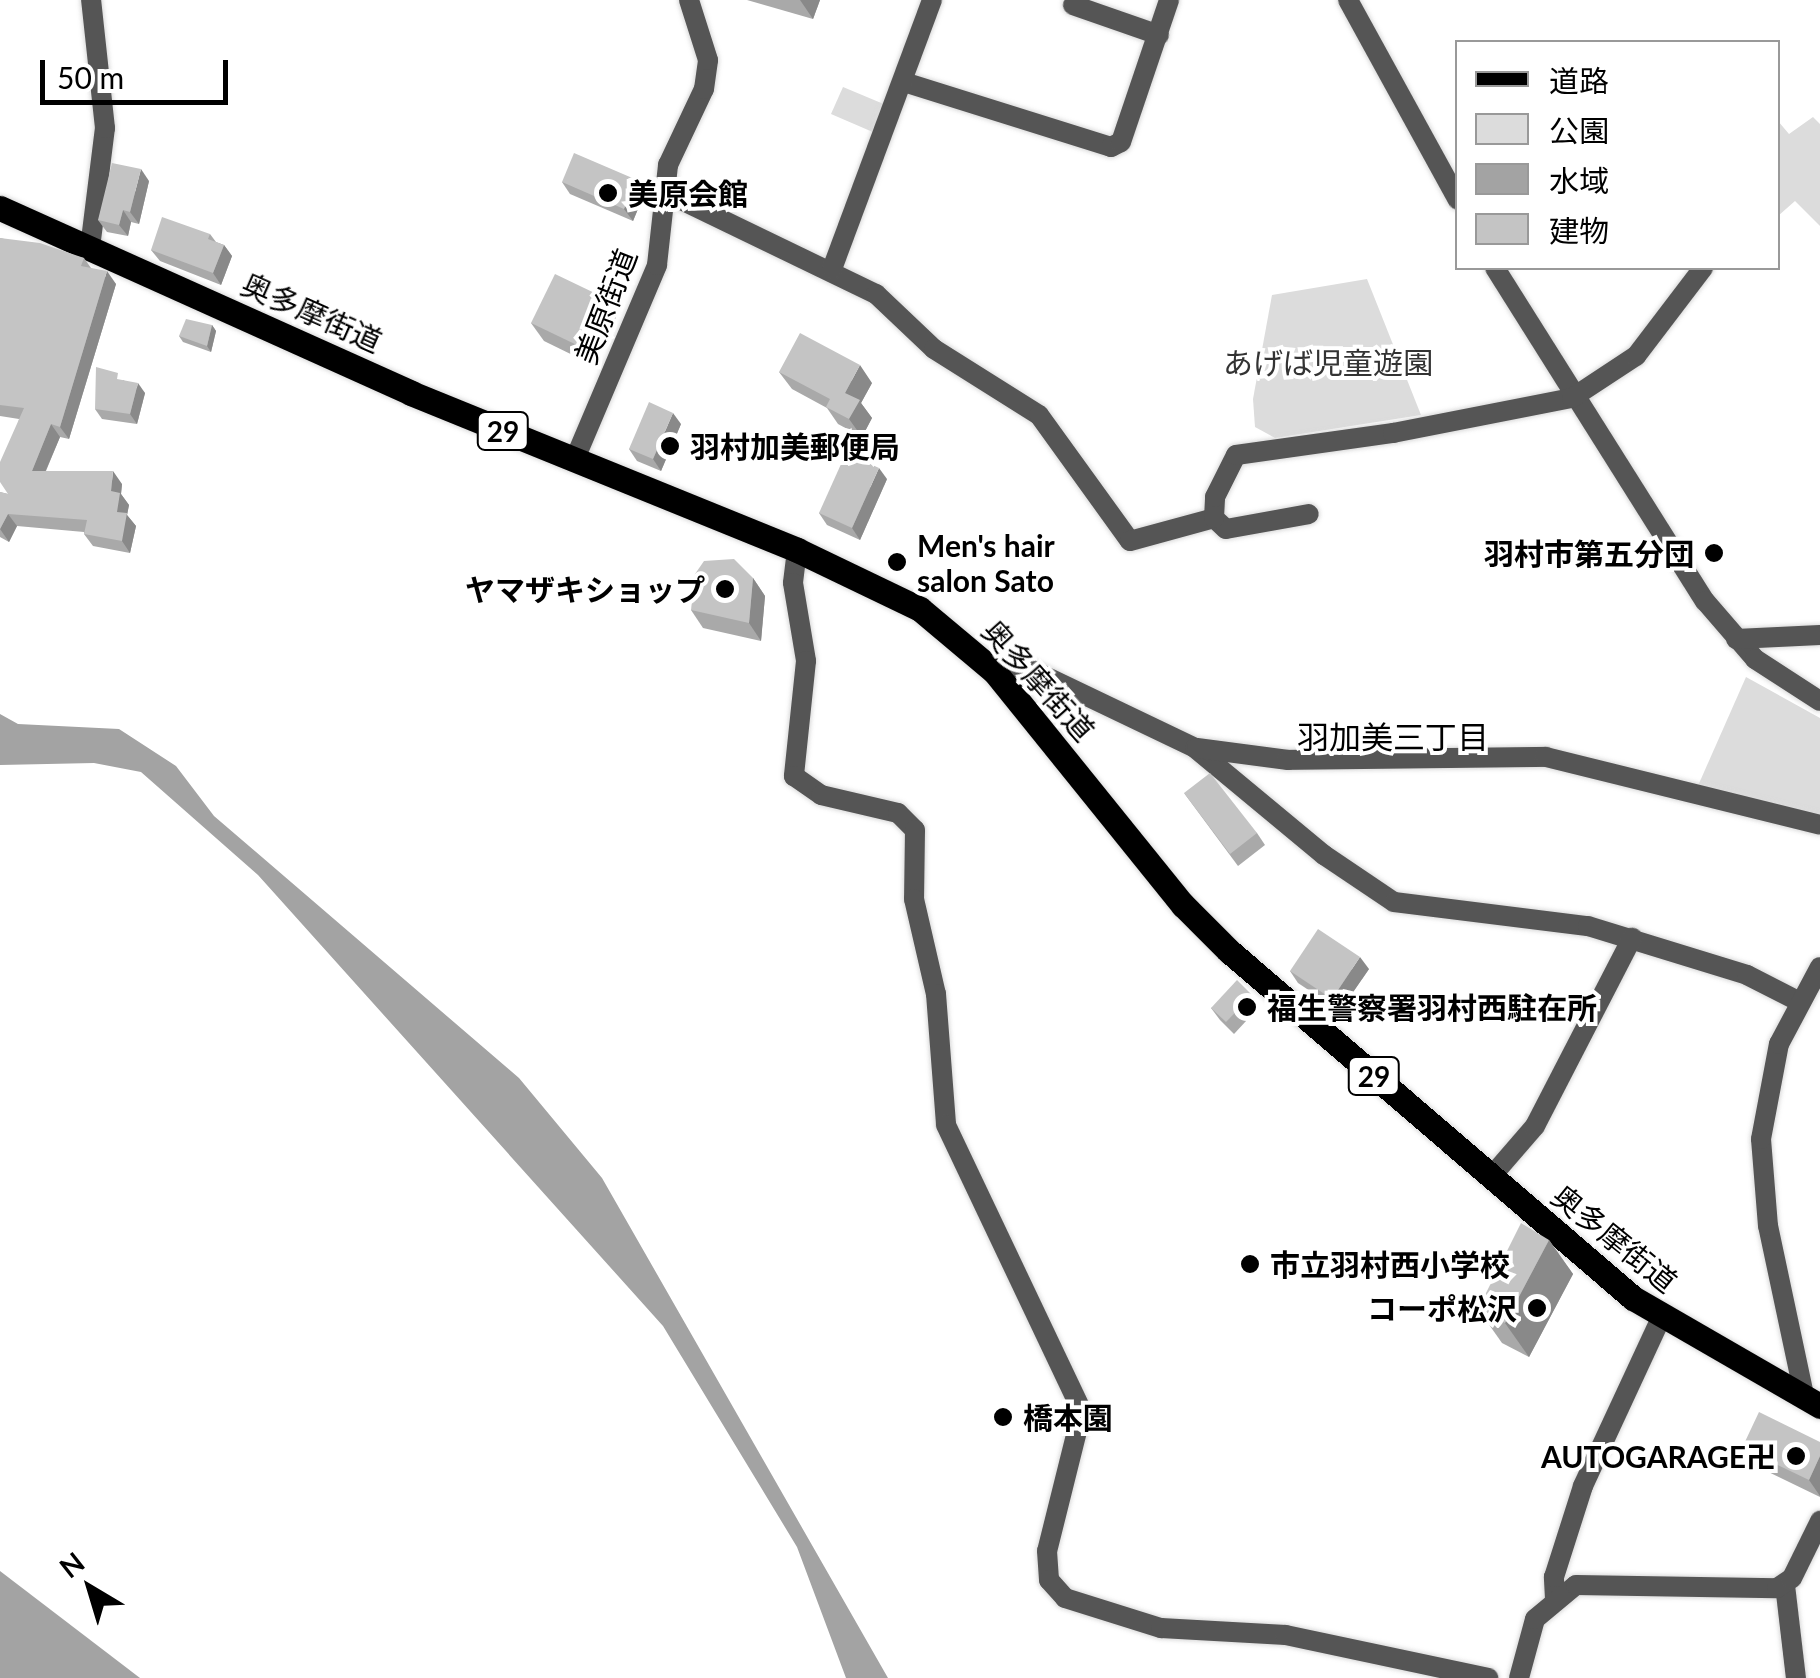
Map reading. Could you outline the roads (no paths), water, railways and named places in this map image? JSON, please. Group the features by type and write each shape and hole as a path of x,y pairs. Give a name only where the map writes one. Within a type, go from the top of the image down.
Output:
{"main road":[{"name":"奥多摩街道","path":"0,208 574,460 797,550 920,610 994,671 1197,921 1491,1177 1661,1318 1812,1400"}],"street":[{"path":"90,248 106,128 91,0"},
{"name":"美原街道","path":"574,460 657,264 669,194 668,165 704,89 708,60 689,0"},
{"path":"832,269 906,83 932,0"},
{"path":"906,83 1111,146 1121,142 1169,0"},
{"path":"1348,0 1455,195"},
{"path":"1072,5 1159,35"},
{"path":"669,194 832,269 876,294 934,349 1039,415 1130,540 1214,518"},
{"path":"1496,270 1572,398 1736,638 1755,659 1820,701"},
{"path":"1309,514 1226,529 1214,518 1214,498 1236,455 1393,433 1572,398 1636,356 1701,270"},
{"path":"797,550 794,582 806,661 794,776 820,795 898,813 915,830 914,899 936,994 936,1066 946,1125 1082,1411 1047,1551 1049,1580 1065,1598 1161,1628 1286,1635 1488,1678"},
{"path":"1736,638 1820,635"},
{"path":"994,671 1024,666 1195,748 1324,855 1394,902 1414,910 1543,918 1632,938 1746,975 1798,1001"},
{"path":"1195,748 1288,760 1546,756 1820,826"},
{"path":"1491,1177 1535,1126 1632,938"},
{"path":"1812,1400 1768,1226 1761,1139 1773,1062 1798,1001 1820,967"},
{"path":"1554,1598 1554,1577 1583,1486 1661,1318"},
{"path":"1796,1678 1785,1585 1820,1522"},
{"path":"1520,1678 1530,1631 1554,1598 1590,1581 1785,1585"}],"water":[{"path":"0,714 18,724 119,729 176,766 214,816 519,1078 602,1178 888,1678 846,1678 797,1547 663,1326 258,875 141,772 94,763 0,765"},
{"path":"0,1571 140,1678 0,1678"}],"place":[{"name":"美原会館","path":"608,193"},
{"name":"羽村加美郵便局","path":"670,446"},
{"name":"羽村市第五分団","path":"1714,553"},
{"name":"Men's hair salon Sato","path":"897,562"},
{"name":"ヤマザキショップ","path":"725,589"},
{"name":"福生警察署羽村西駐在所","path":"1247,1007"},
{"name":"市立羽村西小学校","path":"1250,1264"},
{"name":"コーポ松沢","path":"1537,1308"},
{"name":"橋本園","path":"1003,1417"},
{"name":"AUTOGARAGE卍","path":"1796,1456"}],"district":[{"name":"羽加美三丁目","path":"1393,737"}],"park label":[{"name":"あげば児童遊園","path":"1328,362"}]}
